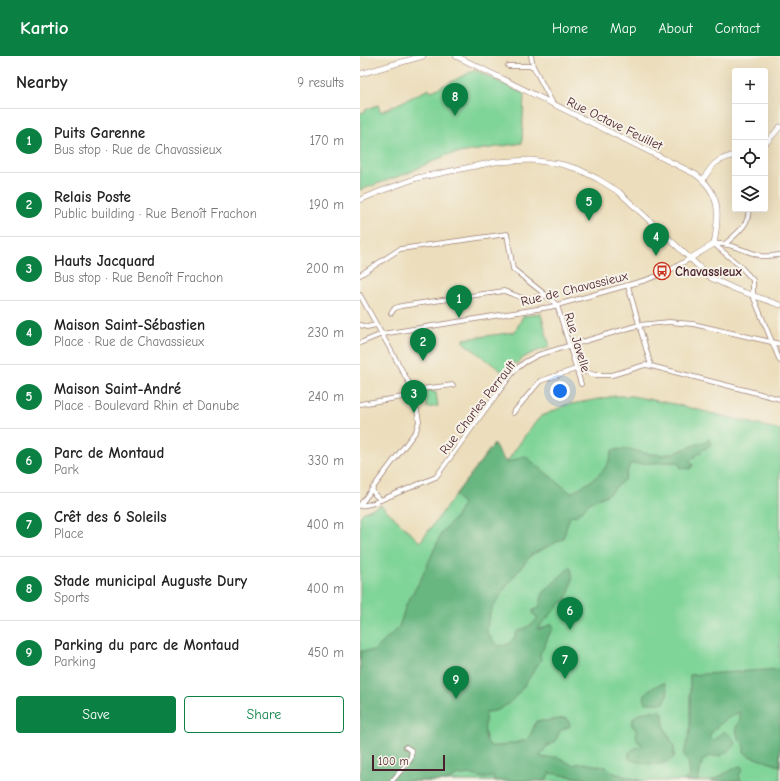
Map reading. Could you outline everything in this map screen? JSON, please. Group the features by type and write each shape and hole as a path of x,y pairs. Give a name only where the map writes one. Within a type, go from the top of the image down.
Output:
{"street":[{"path":"360,74 423,56"},
{"name":"Rue Octave Feuillet","path":"456,56 695,174 710,188 718,208 714,244"},
{"path":"531,56 533,66 553,104"},
{"path":"508,66 533,66"},
{"path":"768,141 780,127"},
{"path":"703,180 711,166 720,160 732,156"},
{"path":"360,200 417,178 495,162 531,160 560,164 578,169 598,179 618,192 711,278 735,289 780,305"},
{"path":"725,244 744,226 748,219 748,212"},
{"path":"360,275 400,249 507,234 512,269 557,305"},
{"path":"714,244 723,243 763,256 780,255"},
{"path":"714,244 740,266 753,280 753,296 780,361"},
{"name":"Rue de Chavassieux","path":"360,343 382,334 531,311 628,286 667,272 714,244"},
{"path":"628,286 651,366"},
{"path":"391,313 395,308 400,306 504,291 525,299 547,296"},
{"path":"360,295 413,390 419,421 419,426 360,506"},
{"name":"Rue Javelle","path":"557,305 581,384"},
{"name":"Rue Charles Perrault","path":"360,506 382,500 436,477 515,370 531,358 639,325 669,322 688,323 780,344"},
{"path":"360,326 367,327 376,325"},
{"path":"513,413 540,381 576,369 595,375 612,375 645,365 780,399"},
{"path":"413,390 453,385"},
{"path":"360,404 415,395"},
{"path":"372,489 375,495 382,500"},
{"path":"392,781 410,760 412,751 406,747"}],"green space":[{"path":"475,70 524,94 522,143 447,155 408,173 360,190 360,113 378,105 381,112 429,89 432,91"},
{"path":"541,314 550,347 528,355 516,364 513,362 504,373 464,343 464,339 515,332 523,316"},
{"path":"433,390 433,393 436,392 438,406 427,408 424,391"},
{"path":"615,396 632,396 674,404 780,430 780,781 389,781 360,718 360,516 364,512 381,505 420,542 494,444 506,463 540,417 566,405"},
{"path":"709,439 711,444 689,461 693,465 690,469 681,468 678,462 630,464 624,480 607,495 591,502 577,515 570,516 563,539 531,555 505,588 491,610 488,621 487,633 498,646 508,644 517,632 531,625 538,618 533,614 533,610 539,608 543,593 570,567 572,571 572,579 566,600 560,604 537,629 552,624 554,628 540,653 541,660 525,685 511,701 504,707 495,711 486,712 485,729 487,742 490,746 501,746 527,740 536,721 567,718 570,726 560,731 555,742 547,746 540,756 545,758 558,757 572,765 582,763 606,767 614,773 642,781 601,781 549,773 546,781 494,781 494,777 483,778 469,774 456,776 447,781 360,781 360,651 374,651 399,627 406,605 421,579 442,532 455,518 463,504 455,495 494,444 506,463 525,456 571,493 591,481 603,471 610,458 612,450 629,449 644,453 663,455 704,443"},
{"path":"780,669 780,766 749,756 744,752 744,744 738,738 736,728 740,719 740,712 722,722 709,737 713,741 719,737 723,731 732,737 735,746 720,756 711,756 704,759 698,781 685,781 685,779 690,775 688,761 685,759 684,753 690,731 690,675"},
{"path":"664,683 667,688 667,693 664,703 646,703 644,697 647,691"},
{"path":"659,710 663,713 664,726 674,746 674,757 661,764 644,763 629,759 629,753 635,748 641,746 641,743 638,742 636,729 632,726 634,717 641,713"},
{"path":"739,766 742,767 742,771 739,775 741,781 711,781"}],"place":[{"name":"Stade municipal Auguste Dury","path":"455,116"},
{"name":"Maison Saint-André","path":"589,221"},
{"name":"Maison Saint-Sébastien","path":"656,256"},
{"name":"Chavassieux","path":"662,271"},
{"name":"Puits Garenne","path":"459,318"},
{"name":"Relais Poste","path":"423,361"},
{"name":"Hauts Jacquard","path":"414,413"},
{"name":"Parc de Montaud","path":"570,630"},
{"name":"Crêt des 6 Soleils","path":"565,679"},
{"name":"Parking du parc de Montaud","path":"456,699"}]}
